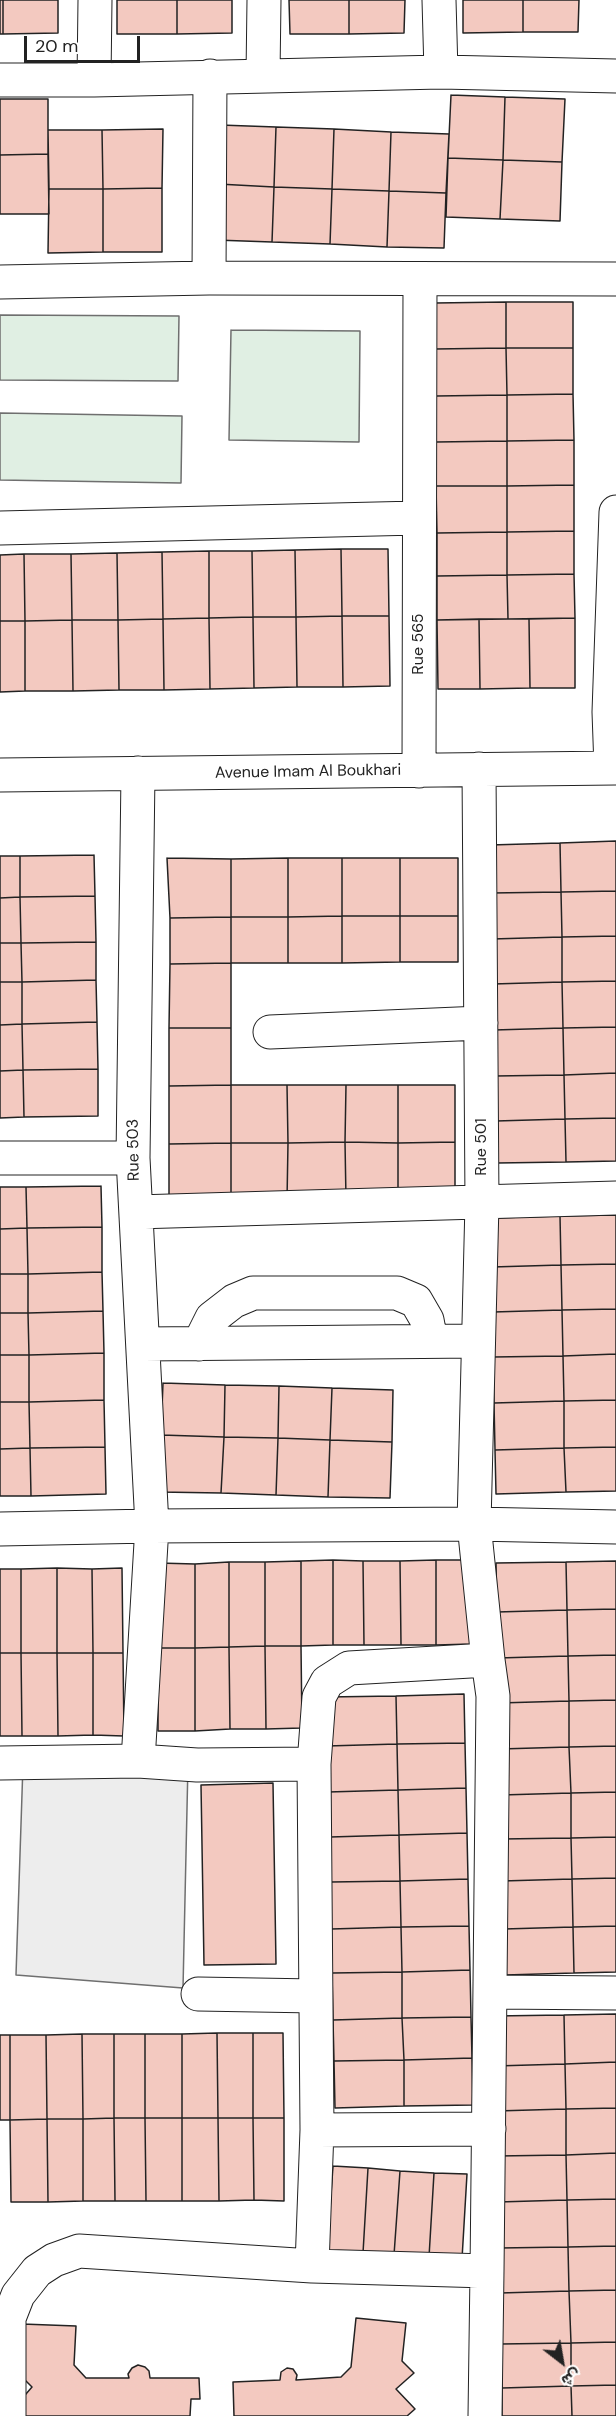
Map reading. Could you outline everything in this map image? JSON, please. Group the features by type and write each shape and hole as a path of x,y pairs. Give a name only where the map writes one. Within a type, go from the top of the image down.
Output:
{"street":[{"path":"94,80 95,0"},
{"path":"263,75 264,0"},
{"path":"439,0 441,72"},
{"path":"0,80 441,72 616,76"},
{"path":"209,278 210,76"},
{"path":"0,282 209,278 616,279"},
{"name":"Rue 565","path":"419,771 420,280"},
{"path":"613,768 609,712 616,512"},
{"path":"0,528 418,518"},
{"name":"Avenue Imam Al Boukhari","path":"0,775 613,768"},
{"name":"Rue 501","path":"479,769 482,1203 474,1524 493,1696 485,2416"},
{"name":"Rue 503","path":"138,774 133,1158 152,1526 138,1761"},
{"path":"270,1032 481,1023"},
{"path":"0,1158 133,1158"},
{"path":"136,1212 616,1198"},
{"path":"199,1344 212,1318 234,1301 253,1293 397,1293 416,1301 427,1320 431,1341"},
{"path":"144,1344 477,1341"},
{"path":"0,1529 474,1524 616,1527"},
{"path":"312,2266 317,2130 314,1764 319,1697 327,1682 348,1668 488,1660"},
{"path":"0,1763 138,1761 197,1765 314,1764"},
{"path":"490,1992 616,1993"},
{"path":"198,1994 315,1996"},
{"path":"317,2130 489,2129"},
{"path":"9,2416 9,2318 18,2295 37,2271 54,2260 79,2251 312,2266 487,2271"}],"green space":[{"path":"0,315 179,316 178,381 0,380"},
{"path":"231,330 360,331 359,442 229,440"},
{"path":"0,413 182,416 181,483 0,480"}],"shaded area":[{"path":"23,1764 188,1764 183,1988 16,1975"}],"building":[{"path":"0,0 3,0 3,34 0,34"},
{"path":"3,0 58,0 58,33 3,34"},
{"path":"117,0 177,0 177,34 117,34"},
{"path":"177,0 232,0 232,33 177,34"},
{"path":"289,0 349,0 349,34 290,34"},
{"path":"349,0 405,0 404,33 349,34"},
{"path":"463,0 523,0 523,32 463,33"},
{"path":"523,0 579,0 578,32 523,32"},
{"path":"451,95 505,97 503,160 448,158"},
{"path":"505,97 565,99 562,162 503,160"},
{"path":"0,99 48,99 48,154 0,155"},
{"path":"220,125 276,127 274,187 218,184"},
{"path":"276,127 334,129 332,189 274,187"},
{"path":"163,129 162,188 103,189 102,130"},
{"path":"334,129 391,132 389,191 332,189"},
{"path":"48,130 102,130 103,189 49,189"},
{"path":"391,132 449,134 446,193 389,191"},
{"path":"48,154 49,214 0,214 0,155"},
{"path":"448,158 503,160 500,219 446,217"},
{"path":"503,160 562,162 560,221 500,219"},
{"path":"218,184 274,187 272,242 215,240"},
{"path":"274,187 332,189 330,244 272,242"},
{"path":"162,188 162,252 103,252 103,189"},
{"path":"49,189 103,189 103,252 48,253"},
{"path":"332,189 389,191 387,247 330,244"},
{"path":"389,191 446,193 444,248 387,247"},
{"path":"506,302 573,302 573,348 506,348"},
{"path":"506,302 506,348 435,349 435,303"},
{"path":"506,348 507,395 436,396 435,349"},
{"path":"506,348 573,348 573,394 507,395"},
{"path":"573,394 574,440 507,441 507,395"},
{"path":"507,395 507,441 436,442 436,396"},
{"path":"574,440 574,485 507,486 507,441"},
{"path":"507,441 507,486 436,486 436,442"},
{"path":"574,485 574,531 507,532 507,486"},
{"path":"436,486 507,486 507,532 437,533"},
{"path":"574,531 574,574 507,575 507,532"},
{"path":"507,532 507,575 437,576 437,533"},
{"path":"341,549 342,616 296,617 295,550"},
{"path":"341,549 388,549 389,616 342,616"},
{"path":"295,550 296,617 253,617 252,551"},
{"path":"209,551 209,618 163,619 162,552"},
{"path":"209,551 252,551 253,617 209,618"},
{"path":"162,552 163,619 118,620 117,553"},
{"path":"117,553 118,620 72,620 71,554"},
{"path":"24,554 25,621 0,621 0,555"},
{"path":"24,554 71,554 72,620 25,621"},
{"path":"574,574 575,618 508,619 507,575"},
{"path":"507,575 508,619 437,620 437,576"},
{"path":"342,616 389,616 390,686 343,687"},
{"path":"342,616 343,687 297,687 296,617"},
{"path":"253,617 296,617 297,687 254,688"},
{"path":"253,617 254,688 210,689 209,618"},
{"path":"209,618 210,689 164,690 163,619"},
{"path":"575,618 575,688 530,688 529,619"},
{"path":"163,619 164,690 119,690 118,620"},
{"path":"479,619 480,689 438,689 437,620"},
{"path":"479,619 529,619 530,688 480,689"},
{"path":"72,620 73,691 25,691 25,621"},
{"path":"72,620 118,620 119,690 73,691"},
{"path":"0,621 25,621 25,691 0,692"},
{"path":"616,841 616,891 561,892 560,843"},
{"path":"560,843 561,892 491,893 490,845"},
{"path":"94,855 95,896 20,897 20,856"},
{"path":"0,856 20,856 20,897 0,898"},
{"path":"167,858 231,859 231,917 170,918"},
{"path":"288,858 288,917 231,917 231,859"},
{"path":"288,858 342,858 342,916 288,917"},
{"path":"342,858 400,858 400,916 342,916"},
{"path":"400,858 458,858 458,916 400,916"},
{"path":"616,891 616,936 562,937 561,892"},
{"path":"561,892 562,937 492,939 491,893"},
{"path":"95,896 96,942 21,943 20,897"},
{"path":"20,897 21,943 0,943 0,898"},
{"path":"342,916 400,916 400,962 342,963"},
{"path":"342,916 342,963 288,963 288,917"},
{"path":"400,916 458,916 458,962 400,962"},
{"path":"231,917 288,917 288,963 231,963"},
{"path":"231,917 231,963 170,964 170,918"},
{"path":"616,936 616,981 562,982 562,937"},
{"path":"562,937 562,982 493,984 492,939"},
{"path":"96,942 96,980 22,982 21,943"},
{"path":"0,943 21,943 22,982 0,982"},
{"path":"231,963 231,1028 169,1028 170,964"},
{"path":"96,980 97,1022 22,1024 22,982"},
{"path":"616,981 616,1027 563,1028 562,982"},
{"path":"0,982 22,982 22,1024 0,1025"},
{"path":"562,982 563,1028 494,1030 493,984"},
{"path":"97,1022 98,1069 23,1070 22,1024"},
{"path":"22,1024 23,1070 0,1071 0,1025"},
{"path":"616,1027 616,1073 564,1075 563,1028"},
{"path":"169,1028 231,1028 231,1085 169,1086"},
{"path":"563,1028 564,1075 495,1076 494,1030"},
{"path":"98,1069 98,1116 24,1117 23,1070"},
{"path":"23,1070 24,1117 0,1118 0,1071"},
{"path":"616,1073 616,1118 565,1119 564,1075"},
{"path":"564,1075 565,1119 496,1121 495,1076"},
{"path":"231,1085 231,1143 169,1144 169,1086"},
{"path":"231,1085 287,1085 288,1143 231,1143"},
{"path":"287,1085 346,1085 345,1142 288,1143"},
{"path":"346,1085 398,1085 398,1143 345,1142"},
{"path":"398,1085 455,1085 455,1142 398,1143"},
{"path":"616,1118 616,1161 566,1162 565,1119"},
{"path":"565,1119 566,1162 497,1163 496,1121"},
{"path":"345,1142 346,1199 287,1200 288,1143"},
{"path":"345,1142 398,1143 398,1198 346,1199"},
{"path":"455,1142 455,1199 398,1198 398,1143"},
{"path":"231,1143 231,1199 169,1200 169,1144"},
{"path":"231,1143 288,1143 287,1200 231,1199"},
{"path":"101,1186 102,1227 27,1228 26,1187"},
{"path":"0,1187 26,1187 27,1228 0,1229"},
{"path":"616,1215 616,1264 561,1265 560,1216"},
{"path":"560,1216 561,1265 492,1267 490,1218"},
{"path":"102,1227 102,1272 28,1274 27,1228"},
{"path":"27,1228 28,1274 0,1274 0,1229"},
{"path":"616,1264 616,1309 562,1310 561,1265"},
{"path":"561,1265 562,1310 493,1312 492,1267"},
{"path":"102,1272 103,1311 28,1313 28,1274"},
{"path":"0,1274 28,1274 28,1313 0,1313"},
{"path":"616,1309 616,1354 563,1356 562,1310"},
{"path":"562,1310 563,1356 493,1357 493,1312"},
{"path":"103,1311 104,1353 29,1355 28,1313"},
{"path":"0,1313 28,1313 29,1355 0,1355"},
{"path":"104,1353 104,1400 29,1402 29,1355"},
{"path":"616,1354 616,1400 564,1401 563,1356"},
{"path":"0,1355 29,1355 29,1402 0,1402"},
{"path":"563,1356 564,1401 494,1403 493,1357"},
{"path":"163,1383 225,1385 224,1437 161,1435"},
{"path":"225,1385 279,1386 278,1438 224,1437"},
{"path":"279,1386 332,1388 330,1440 278,1438"},
{"path":"332,1388 393,1390 392,1442 330,1440"},
{"path":"104,1400 105,1447 30,1448 29,1402"},
{"path":"616,1400 616,1447 564,1448 564,1401"},
{"path":"564,1401 564,1448 495,1450 494,1403"},
{"path":"0,1402 29,1402 30,1448 0,1449"},
{"path":"161,1435 224,1437 221,1493 159,1492"},
{"path":"224,1437 278,1438 276,1495 221,1493"},
{"path":"278,1438 330,1440 328,1497 276,1495"},
{"path":"330,1440 392,1442 390,1498 328,1497"},
{"path":"105,1447 106,1494 31,1496 30,1448"},
{"path":"616,1447 616,1491 566,1492 564,1448"},
{"path":"30,1448 31,1496 0,1496 0,1449"},
{"path":"564,1448 566,1492 496,1494 495,1450"},
{"path":"333,1560 363,1561 364,1645 333,1645"},
{"path":"333,1560 333,1645 301,1646 301,1561"},
{"path":"436,1560 472,1560 472,1644 436,1645"},
{"path":"436,1560 436,1645 401,1645 400,1561"},
{"path":"301,1561 301,1646 265,1646 265,1562"},
{"path":"363,1561 400,1561 401,1645 364,1645"},
{"path":"616,1561 616,1609 567,1610 566,1562"},
{"path":"229,1562 265,1562 265,1646 229,1647"},
{"path":"229,1562 229,1647 195,1648 195,1564"},
{"path":"566,1562 567,1610 497,1612 496,1563"},
{"path":"158,1563 195,1564 195,1648 158,1648"},
{"path":"57,1568 92,1569 93,1653 57,1653"},
{"path":"57,1568 57,1653 21,1653 21,1569"},
{"path":"122,1568 123,1653 93,1653 92,1569"},
{"path":"0,1569 21,1569 21,1653 0,1653"},
{"path":"616,1609 616,1655 568,1656 567,1610"},
{"path":"567,1610 568,1656 498,1658 497,1612"},
{"path":"265,1646 301,1646 302,1728 266,1729"},
{"path":"265,1646 266,1729 230,1729 229,1647"},
{"path":"229,1647 230,1729 195,1731 195,1648"},
{"path":"158,1648 195,1648 195,1731 158,1731"},
{"path":"0,1653 21,1653 22,1736 0,1736"},
{"path":"21,1653 57,1653 58,1736 22,1736"},
{"path":"57,1653 93,1653 93,1735 58,1736"},
{"path":"93,1653 123,1653 124,1736 93,1735"},
{"path":"616,1655 616,1700 569,1701 568,1656"},
{"path":"568,1656 569,1701 499,1703 498,1658"},
{"path":"464,1694 465,1743 397,1744 396,1696"},
{"path":"396,1696 397,1744 327,1746 326,1697"},
{"path":"616,1700 616,1746 569,1747 569,1701"},
{"path":"569,1701 569,1747 500,1749 499,1703"},
{"path":"465,1743 466,1788 398,1790 397,1744"},
{"path":"397,1744 398,1790 328,1792 327,1746"},
{"path":"616,1746 616,1792 571,1793 569,1747"},
{"path":"569,1747 571,1793 501,1795 500,1749"},
{"path":"273,1783 276,1964 204,1965 201,1785"},
{"path":"466,1788 467,1833 399,1835 398,1790"},
{"path":"398,1790 399,1835 330,1837 328,1792"},
{"path":"616,1792 616,1837 571,1838 571,1793"},
{"path":"571,1793 571,1838 502,1839 501,1795"},
{"path":"467,1833 468,1879 400,1881 399,1835"},
{"path":"399,1835 400,1881 331,1882 330,1837"},
{"path":"616,1837 616,1878 572,1879 571,1838"},
{"path":"571,1838 572,1879 502,1881 502,1839"},
{"path":"616,1878 616,1926 573,1927 572,1879"},
{"path":"468,1879 469,1926 401,1927 400,1881"},
{"path":"572,1879 573,1927 504,1929 502,1881"},
{"path":"400,1881 401,1927 331,1929 331,1882"},
{"path":"469,1926 470,1970 402,1972 401,1927"},
{"path":"616,1926 616,1972 574,1973 573,1927"},
{"path":"401,1927 402,1972 332,1973 331,1929"},
{"path":"573,1927 574,1973 505,1975 504,1929"},
{"path":"470,1970 471,2017 402,2018 402,1972"},
{"path":"402,1972 402,2018 333,2020 332,1973"},
{"path":"616,2014 616,2062 565,2064 564,2015"},
{"path":"564,2015 565,2064 495,2066 494,2016"},
{"path":"471,2017 472,2058 404,2060 402,2018"},
{"path":"402,2018 404,2060 334,2061 333,2020"},
{"path":"217,2033 253,2033 253,2118 218,2118"},
{"path":"217,2033 218,2118 182,2118 182,2034"},
{"path":"253,2033 283,2033 284,2118 253,2118"},
{"path":"82,2034 83,2119 47,2119 46,2035"},
{"path":"82,2034 114,2034 114,2118 83,2119"},
{"path":"114,2034 145,2034 145,2118 114,2118"},
{"path":"145,2034 182,2034 182,2118 145,2118"},
{"path":"0,2035 10,2035 10,2120 0,2120"},
{"path":"10,2035 46,2035 47,2119 10,2120"},
{"path":"472,2058 473,2105 404,2106 404,2060"},
{"path":"404,2060 404,2106 335,2108 334,2061"},
{"path":"616,2062 616,2108 566,2109 565,2064"},
{"path":"565,2064 566,2109 496,2111 495,2066"},
{"path":"616,2108 616,2153 566,2155 566,2109"},
{"path":"566,2109 566,2155 497,2156 496,2111"},
{"path":"114,2118 115,2201 83,2201 83,2119"},
{"path":"114,2118 145,2118 146,2201 115,2201"},
{"path":"145,2118 182,2118 182,2201 146,2201"},
{"path":"182,2118 218,2118 219,2201 182,2201"},
{"path":"218,2118 253,2118 254,2200 219,2201"},
{"path":"253,2118 284,2118 284,2201 254,2200"},
{"path":"47,2119 83,2119 83,2201 48,2202"},
{"path":"47,2119 48,2202 11,2202 10,2120"},
{"path":"616,2153 616,2199 567,2200 566,2155"},
{"path":"566,2155 567,2200 498,2202 497,2156"},
{"path":"333,2166 368,2168 363,2253 327,2252"},
{"path":"368,2168 400,2171 394,2255 363,2253"},
{"path":"400,2171 434,2173 429,2257 394,2255"},
{"path":"434,2173 467,2174 462,2259 429,2257"},
{"path":"616,2199 616,2246 568,2247 567,2200"},
{"path":"567,2200 568,2247 499,2248 498,2202"},
{"path":"616,2246 616,2290 569,2291 568,2247"},
{"path":"568,2247 569,2291 500,2293 499,2248"},
{"path":"616,2290 616,2342 571,2343 569,2291"},
{"path":"569,2291 571,2343 501,2344 500,2293"},
{"path":"356,2318 406,2323 402,2361 414,2373 396,2389 415,2409 407,2416 234,2416 233,2382 280,2380 281,2372 287,2368 293,2369 297,2375 296,2380 341,2377 351,2367"},
{"path":"22,2324 76,2326 74,2365 86,2378 129,2378 128,2374 132,2368 138,2365 149,2371 150,2378 199,2378 200,2399 191,2399 190,2416 20,2416 13,2409 32,2387 18,2373"},
{"path":"616,2342 616,2385 571,2386 571,2343"},
{"path":"571,2343 571,2386 502,2388 501,2344"},
{"path":"616,2385 616,2416 572,2416 571,2386"},
{"path":"571,2386 572,2416 502,2416 502,2388"}]}
